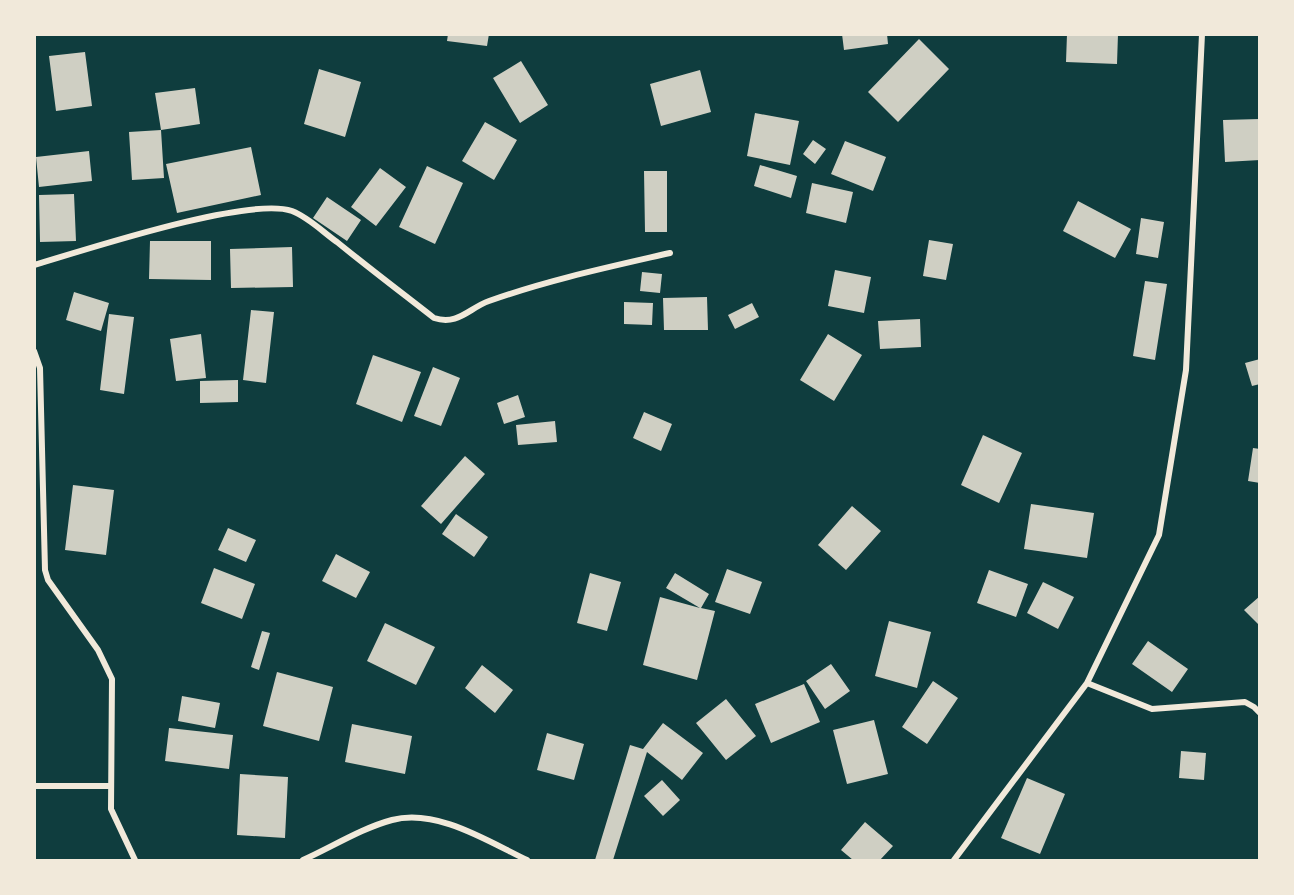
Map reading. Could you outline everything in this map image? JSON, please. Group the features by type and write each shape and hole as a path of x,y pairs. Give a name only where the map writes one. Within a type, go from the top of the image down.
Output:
{"street":[{"path":"954,861 1087,683 1159,535 1186,370 1202,34"},
{"path":"34,265 181,224 249,210 282,209 292,211 315,226 434,318 450,321 490,300 585,272 669,253"},
{"path":"34,351 40,368 45,570 48,580 98,650 112,679 111,809 135,861"},
{"path":"1087,683 1152,709 1245,702 1260,713"},
{"path":"34,786 110,786"},
{"path":"303,861 377,826 405,818 438,821 527,861"}],"building":[{"path":"448,34 489,34 487,46 447,41"},
{"path":"842,34 887,34 888,44 844,50"},
{"path":"1067,34 1118,34 1117,64 1066,62"},
{"path":"919,39 949,69 898,122 868,92"},
{"path":"85,52 92,106 56,111 49,56"},
{"path":"521,61 548,105 520,123 493,78"},
{"path":"319,69 361,82 345,137 304,124"},
{"path":"700,70 711,112 661,126 650,84"},
{"path":"195,88 200,124 161,130 155,93"},
{"path":"755,113 799,121 790,165 747,156"},
{"path":"1260,119 1260,160 1225,162 1223,120"},
{"path":"485,122 517,140 494,180 462,161"},
{"path":"161,130 164,178 132,180 129,132"},
{"path":"813,140 826,149 815,164 803,154"},
{"path":"845,141 886,157 873,191 831,174"},
{"path":"251,147 261,195 177,213 166,164"},
{"path":"89,151 92,181 39,187 36,157"},
{"path":"760,165 797,176 791,198 754,186"},
{"path":"427,166 463,183 435,244 399,227"},
{"path":"380,168 406,187 376,226 351,207"},
{"path":"644,171 667,171 667,232 645,232"},
{"path":"812,183 853,192 846,223 806,213"},
{"path":"74,194 76,241 40,242 39,195"},
{"path":"327,197 361,220 347,241 313,218"},
{"path":"1078,201 1131,229 1115,258 1063,231"},
{"path":"1141,218 1164,222 1158,258 1136,254"},
{"path":"929,240 953,244 946,280 923,276"},
{"path":"150,241 211,241 211,280 149,279"},
{"path":"292,247 293,287 231,288 230,249"},
{"path":"835,270 871,277 864,313 828,306"},
{"path":"642,272 662,274 660,293 640,291"},
{"path":"1145,281 1167,284 1155,360 1133,356"},
{"path":"74,292 109,303 101,331 66,320"},
{"path":"707,297 708,330 664,330 663,298"},
{"path":"624,302 653,303 652,325 624,324"},
{"path":"752,303 759,317 735,329 728,315"},
{"path":"251,310 274,312 266,383 243,380"},
{"path":"109,314 134,317 124,394 100,390"},
{"path":"920,319 921,347 880,349 878,321"},
{"path":"201,334 206,378 176,381 170,339"},
{"path":"828,334 862,355 834,401 800,380"},
{"path":"373,355 421,372 402,422 356,404"},
{"path":"1260,359 1260,384 1252,386 1245,363"},
{"path":"433,367 460,378 441,426 414,416"},
{"path":"238,380 238,402 200,403 200,381"},
{"path":"518,395 525,417 504,424 497,403"},
{"path":"644,412 672,424 661,451 633,438"},
{"path":"555,421 557,442 518,445 516,425"},
{"path":"983,435 1022,453 999,503 961,485"},
{"path":"1253,448 1260,449 1260,483 1248,481"},
{"path":"465,456 485,474 441,524 421,506"},
{"path":"73,485 114,490 106,555 65,550"},
{"path":"1031,504 1094,513 1087,558 1024,549"},
{"path":"852,506 881,531 846,570 818,545"},
{"path":"456,514 488,537 474,557 442,534"},
{"path":"228,528 256,540 246,562 218,550"},
{"path":"336,554 370,572 356,598 322,581"},
{"path":"214,568 255,584 242,619 201,603"},
{"path":"727,569 762,582 750,614 715,602"},
{"path":"989,570 1028,584 1016,617 977,603"},
{"path":"590,573 621,582 607,631 577,623"},
{"path":"675,573 709,594 701,608 715,611 697,680 643,665 660,597 700,608 666,588"},
{"path":"1043,582 1074,597 1058,629 1027,613"},
{"path":"1260,596 1260,626 1244,610"},
{"path":"889,621 931,632 917,688 875,676"},
{"path":"385,623 435,647 416,685 367,661"},
{"path":"262,631 270,633 259,670 251,667"},
{"path":"1148,641 1188,669 1172,692 1132,664"},
{"path":"831,664 850,691 825,709 806,681"},
{"path":"482,665 513,690 495,713 465,688"},
{"path":"277,672 333,687 319,741 263,726"},
{"path":"933,681 958,698 927,744 902,727"},
{"path":"804,684 820,722 771,743 755,704"},
{"path":"182,696 220,703 215,728 178,721"},
{"path":"726,699 756,736 726,760 696,723"},
{"path":"874,720 888,774 847,784 833,730"},
{"path":"663,723 703,753 682,780 647,752 613,860 595,860 630,745 643,749"},
{"path":"352,724 412,736 405,774 345,762"},
{"path":"169,728 233,735 229,769 165,761"},
{"path":"547,733 584,744 574,780 537,770"},
{"path":"1181,751 1206,753 1204,780 1179,778"},
{"path":"240,774 288,777 285,838 237,835"},
{"path":"1027,778 1065,794 1040,854 1001,838"},
{"path":"662,780 680,800 663,816 644,796"},
{"path":"865,822 893,846 880,860 853,860 841,850"}]}
